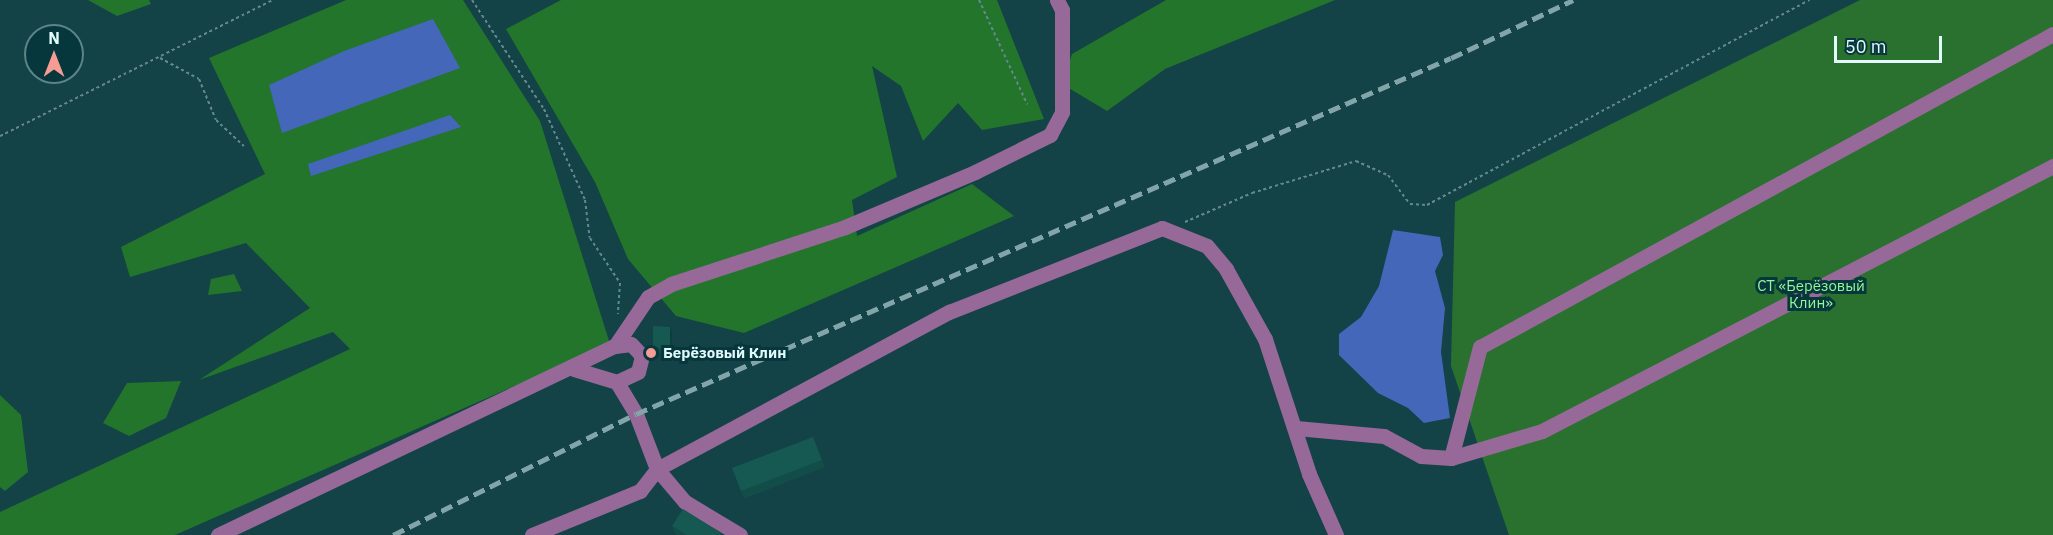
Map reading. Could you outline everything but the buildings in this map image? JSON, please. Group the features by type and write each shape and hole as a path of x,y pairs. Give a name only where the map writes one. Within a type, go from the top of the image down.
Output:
{"street":[{"path":"615,346 648,297 672,284 845,227 975,172 1050,135 1062,112 1060,5"},
{"path":"1450,458 1480,347 2053,34"},
{"path":"1296,428 1384,436 1420,456 1450,458 1542,431 2053,166"},
{"path":"532,535 640,491 657,469 949,312 1166,230 1207,246 1226,269 1265,339 1319,501 1336,535"},
{"path":"218,535 574,369 615,346 631,344 642,356 638,372 617,382 574,369"},
{"path":"617,382 636,414 657,469 667,484 686,502 740,535"}],"path":[{"path":"0,136 273,0"},
{"path":"472,0 544,109 585,200 590,238 620,283 615,346"},
{"path":"979,0 1027,104"},
{"path":"1166,230 1252,193 1356,161 1388,175 1410,204 1427,204 1810,0"},
{"path":"160,58 199,79 216,120 244,146"}],"green space":[{"path":"88,0 149,0 151,4 117,16"},
{"path":"346,0 463,0 540,121 610,344 175,535 0,535 0,512 350,349 333,332 199,380 310,308 246,243 130,277 121,247 265,174 209,58"},
{"path":"561,0 997,0 1044,119 982,130 958,103 923,141 901,86 872,66 897,177 852,200 857,236 972,184 1014,216 744,333 676,316 628,259 595,182 506,29"},
{"path":"1166,0 1335,0 1165,69 1107,111 1062,84 1072,54"},
{"name":"СТ «Берёзовый Клин»","path":"1860,0 2053,0 2053,535 1509,535 1451,366 1455,202"},
{"path":"234,274 242,291 208,295 211,279"},
{"path":"181,381 166,418 129,436 103,423 127,383"},
{"path":"0,395 21,415 28,472 5,491 0,487"}],"water":[{"path":"433,19 460,68 282,133 269,85 344,51"},
{"path":"450,115 461,127 311,176 308,164"},
{"path":"1393,230 1440,237 1443,255 1435,271 1445,308 1441,352 1450,418 1424,423 1408,408 1378,393 1339,355 1339,334 1361,317 1379,286"}],"railway":[{"path":"393,535 636,414 1451,58 1573,0"}],"place":[{"name":"Берёзовый Клин","path":"651,353"}]}
